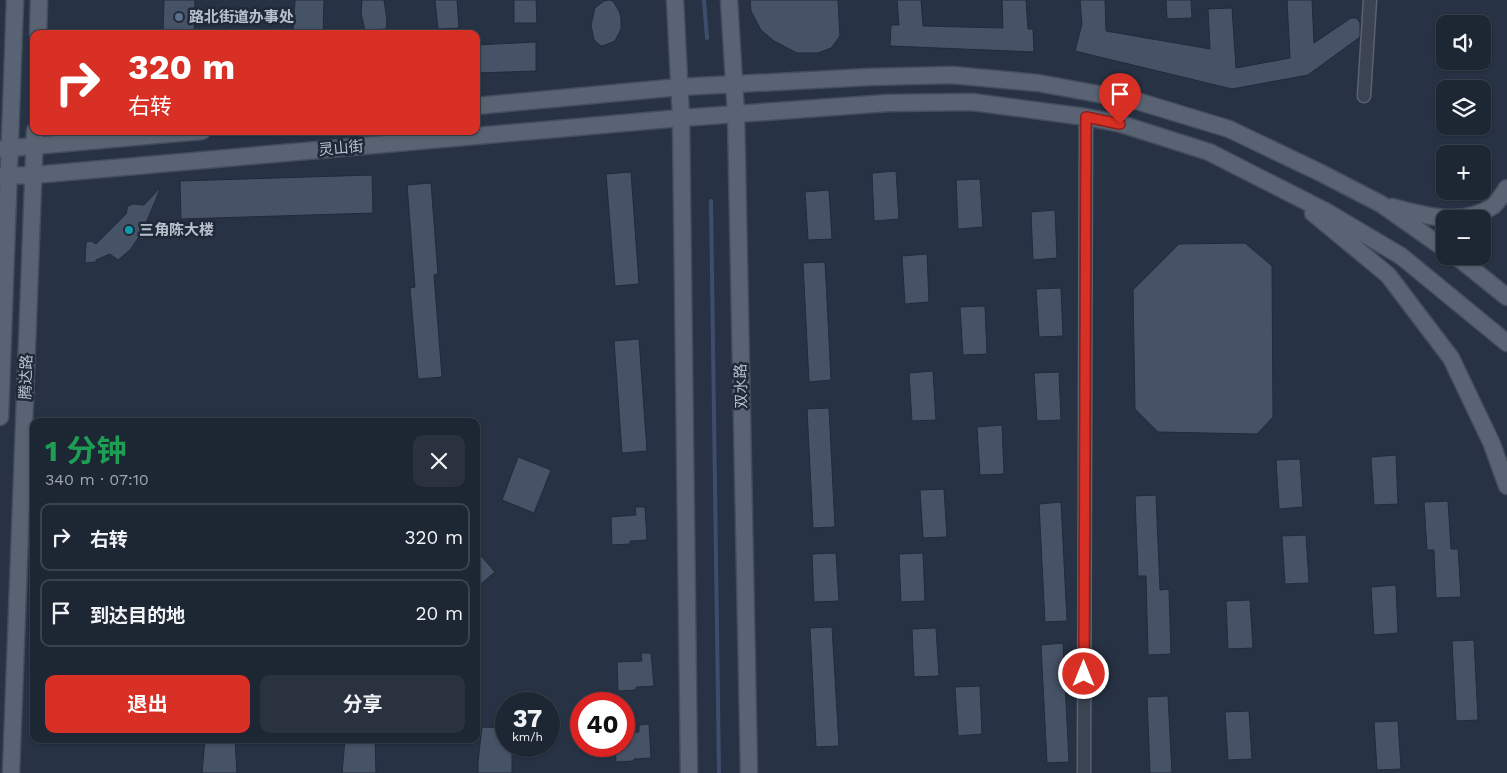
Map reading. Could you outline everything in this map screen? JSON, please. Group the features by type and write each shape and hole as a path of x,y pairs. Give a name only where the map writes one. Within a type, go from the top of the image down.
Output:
{"main road":[{"name":"腾达路","path":"0,417 5,149 15,0"},
{"path":"38,30 39,0"},
{"path":"675,0 681,118 689,773"},
{"name":"双水路","path":"729,0 736,114 749,773"},
{"path":"480,106 680,87 869,77 952,75 1038,83 1127,99 1229,130 1321,173 1381,204 1436,243"},
{"name":"灵山街","path":"5,175 34,175 681,118 888,104 972,102 1086,117 1120,124 1208,152 1289,193"},
{"path":"5,149 35,139 118,135"},
{"name":"腾达路","path":"11,773 35,139"},
{"path":"1381,204 1423,216 1469,218 1494,206 1507,188"},
{"path":"1289,193 1325,211 1401,256 1507,343"},
{"path":"1289,193 1388,275 1452,358 1492,444 1507,486"},
{"path":"1467,265 1507,297"}],"street":[{"path":"1364,96 1370,0"},
{"path":"1084,773 1086,117"}],"building":[{"name":"路北街道办事处","path":"164,0 195,0 194,30 163,30"},
{"path":"295,0 324,0 323,30 293,30"},
{"path":"362,0 384,0 387,20 386,29 365,30 361,14"},
{"path":"435,0 457,0 459,28 438,29"},
{"path":"514,0 536,0 537,23 514,23"},
{"path":"750,0 838,0 840,36 831,48 818,53 797,53 774,41 761,30 751,11"},
{"path":"897,0 921,0 923,26 1003,28 1002,0 1026,0 1028,29 1033,29 1034,52 890,46 891,25 899,25"},
{"path":"1080,0 1105,0 1106,31 1210,49 1208,9 1232,8 1236,68 1290,58 1287,0 1312,0 1314,43 1351,18 1357,18 1360,23 1360,37 1308,75 1232,89 1075,51 1082,24"},
{"path":"1166,0 1191,0 1192,18 1167,19"},
{"path":"604,1 613,1 619,11 621,29 615,41 601,46 594,40 591,25 595,8"},
{"path":"536,42 536,71 480,73 480,45"},
{"path":"896,171 899,219 874,221 872,173"},
{"path":"631,172 639,284 615,286 606,174"},
{"path":"372,175 373,213 181,219 180,181"},
{"path":"980,179 983,227 958,229 956,180"},
{"path":"431,183 438,274 434,275 442,377 418,379 410,288 415,287 407,185"},
{"name":"三角陈大楼","path":"159,189 146,223 149,227 143,240 138,238 131,249 118,260 110,254 96,260 96,262 85,263 86,242 91,241 96,244 126,214 128,206 133,204 144,205"},
{"path":"829,190 832,239 808,240 805,192"},
{"path":"1055,210 1057,258 1033,260 1031,212"},
{"path":"1245,243 1272,266 1273,417 1257,434 1158,432 1135,409 1133,290 1179,244"},
{"path":"927,254 929,302 905,304 902,256"},
{"path":"825,262 831,380 809,382 803,263"},
{"path":"1061,288 1063,336 1039,337 1036,289"},
{"path":"985,306 987,354 963,355 960,307"},
{"path":"639,339 647,451 622,453 614,341"},
{"path":"933,371 936,420 912,421 909,373"},
{"path":"1059,372 1061,420 1037,421 1034,373"},
{"path":"829,408 835,527 813,528 807,409"},
{"path":"1002,425 1004,474 980,475 977,427"},
{"path":"1396,455 1398,504 1374,505 1371,457"},
{"path":"518,457 551,470 534,513 502,500"},
{"path":"1300,459 1303,507 1279,509 1276,460"},
{"path":"944,489 947,537 923,538 920,490"},
{"path":"1156,495 1160,590 1169,589 1171,654 1148,655 1146,576 1138,576 1135,496"},
{"path":"1448,501 1451,549 1458,549 1461,597 1436,598 1434,550 1427,550 1424,502"},
{"path":"1061,502 1067,621 1045,622 1039,504"},
{"path":"635,507 645,507 647,540 630,541 630,544 612,545 611,517 636,515"},
{"path":"1306,535 1309,583 1285,584 1282,536"},
{"path":"836,553 839,601 814,602 812,554"},
{"path":"923,553 925,601 901,602 899,554"},
{"path":"480,555 495,572 480,585"},
{"path":"1396,585 1398,633 1374,635 1371,587"},
{"path":"1250,600 1253,648 1228,649 1226,601"},
{"path":"832,627 839,746 816,747 810,628"},
{"path":"936,628 939,676 914,677 912,629"},
{"path":"1474,640 1478,720 1456,721 1452,641"},
{"path":"1063,643 1069,762 1047,763 1041,645"},
{"path":"641,653 651,653 654,686 618,691 617,662 642,661"},
{"path":"980,686 982,734 958,736 955,687"},
{"path":"1168,696 1172,773 1150,773 1147,697"},
{"path":"1249,711 1252,759 1228,760 1225,712"},
{"path":"1398,721 1401,769 1377,770 1374,722"},
{"path":"649,724 651,758 616,762 616,757 635,757 635,732 639,732 639,725"},
{"path":"482,727 495,728 495,757 512,757 512,773 478,773"},
{"path":"205,743 235,743 237,773 202,773"},
{"path":"345,743 375,743 376,773 342,773"}],"waterway":[{"path":"704,0 707,38"},
{"path":"711,201 719,773"}],"place":[{"name":"路北街道办事处","path":"179,17"},
{"name":"三角陈大楼","path":"129,230"}],"route":[{"path":"1084,674 1086,117 1120,124"}]}
